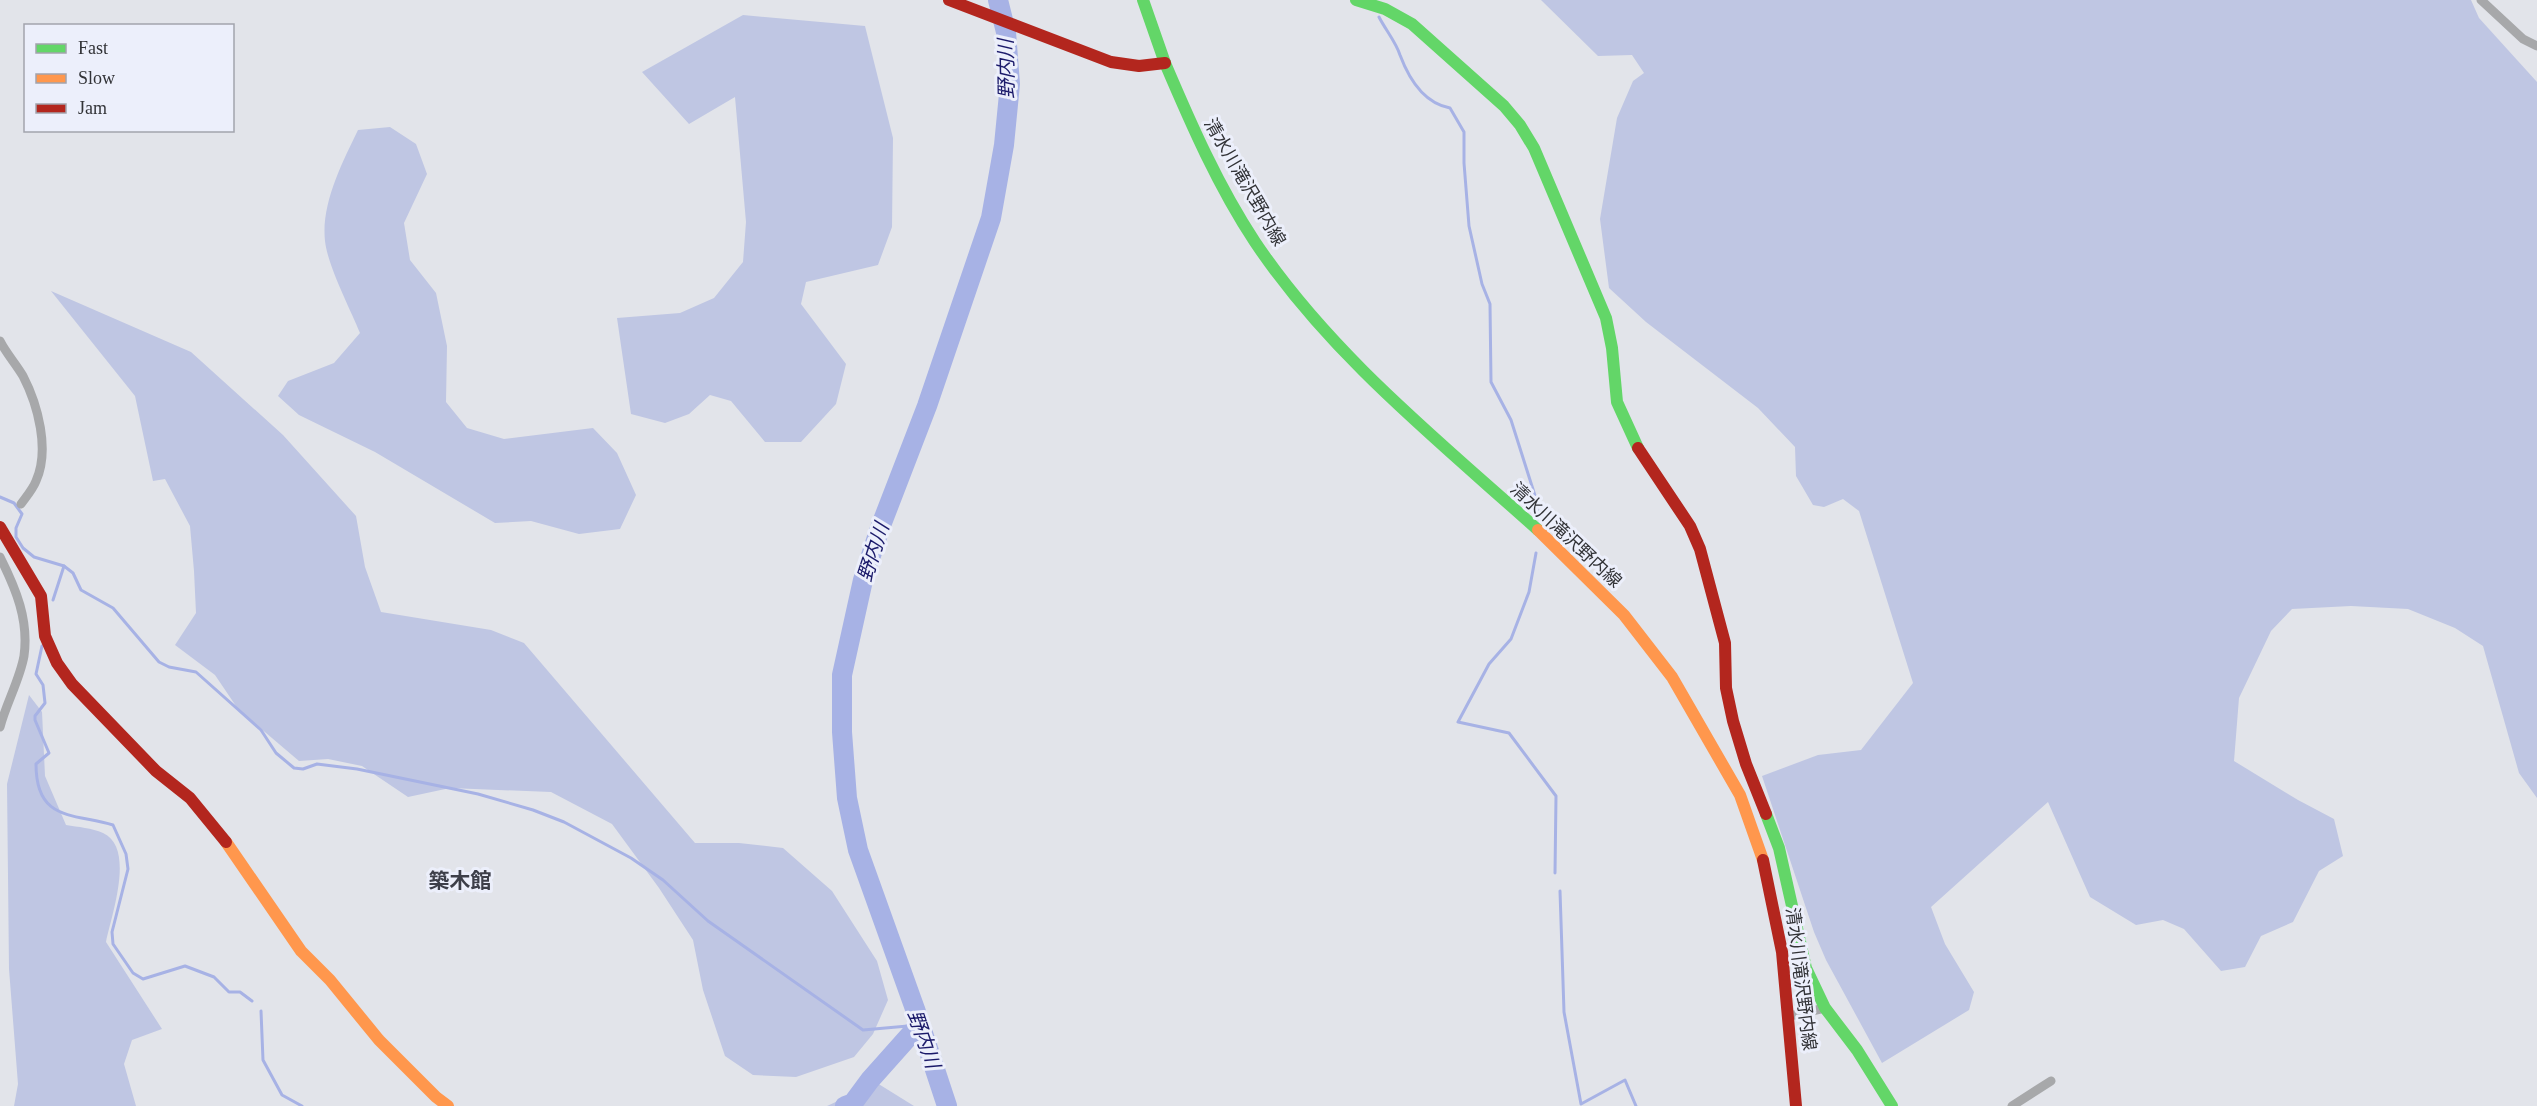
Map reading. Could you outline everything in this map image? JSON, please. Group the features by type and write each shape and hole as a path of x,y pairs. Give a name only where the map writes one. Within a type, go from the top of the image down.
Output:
{"main road":[{"path":"949,0 1100,59 1122,64 1165,63"},
{"path":"1356,0 1385,9 1412,24 1432,40 1504,106 1534,148 1606,318 1612,348 1617,402 1639,450 1690,526 1700,549 1725,643 1726,688 1733,721 1746,764 1779,848 1806,968 1825,1008 1857,1050 1892,1106"},
{"name":"清水川滝沢野内線","path":"1146,2 1165,63 1191,126 1231,201 1270,262 1315,321 1406,413 1547,538 1613,604 1656,654 1682,692 1742,799 1761,851 1775,912 1790,1016 1796,1106"},
{"path":"0,527 41,596 45,636 57,663 72,684 156,771 190,798 227,844 301,951 336,987 379,1040 448,1106"}],"street":[{"path":"2481,0 2523,39 2537,46"},
{"path":"0,341 22,376 38,420 42,452 36,481 21,504"},
{"path":"0,557 17,594 24,620 24,657 0,727"},
{"path":"1790,1016 1825,1008"},
{"path":"2012,1106 2051,1081"}],"shaded area":[{"path":"1541,0 2471,0 2479,18 2537,82 2537,798 2519,773 2483,646 2455,628 2408,609 2351,606 2292,609 2271,631 2239,698 2234,761 2334,819 2343,856 2319,871 2293,922 2261,936 2245,967 2221,971 2184,929 2163,920 2136,925 2090,897 2048,802 1931,907 1945,944 1974,992 1969,1010 1882,1063 1826,960 1814,932 1762,776 1818,755 1861,750 1913,683 1859,511 1843,499 1824,507 1813,505 1796,476 1795,447 1758,408 1646,322 1609,288 1600,219 1617,118 1633,81 1644,73 1632,55 1598,56"},
{"path":"743,15 865,26 893,138 892,227 878,265 806,282 801,304 846,364 836,404 801,442 765,442 731,401 710,395 689,414 665,423 631,414 617,318 680,313 714,298 743,262 746,222 735,97 689,124 642,72"},
{"path":"390,127 416,144 427,174 404,223 410,260 436,293 447,346 446,402 467,428 504,439 593,428 617,453 636,495 620,529 579,534 531,521 495,523 375,452 299,415 278,396 288,381 334,363 360,333 327,251 326,213 334,184 358,130"},
{"path":"51,291 191,352 283,435 356,516 365,567 381,612 491,630 524,643 695,843 739,843 783,848 832,891 877,961 888,1000 873,1034 854,1057 796,1077 753,1075 725,1056 703,990 693,940 659,888 612,824 551,792 450,788 408,797 362,766 328,759 299,761 238,709 215,675 175,645 196,613 190,526 165,479 153,481 135,396"},
{"path":"29,695 42,712 45,776 66,825 103,833 113,841 118,853 119,883 106,942 162,1029 132,1040 124,1064 136,1106 14,1106 18,1084 9,969 7,784"},
{"path":"877,1083 914,1106 827,1106"}],"waterway":[{"name":"野内川","path":"947,1106 858,850 847,798 842,732 842,675 863,580 880,528 927,406 991,218 1004,145 1010,84 1006,32 998,0"},
{"path":"1379,17 1418,89 1432,101 1450,108 1464,132 1469,226 1482,284 1490,304 1491,382 1511,420 1537,502 1537,513"},
{"path":"0,497 14,503 22,514 16,528 16,537 23,548 34,557 64,566 73,573 81,590 113,608 159,662 169,667 196,672 261,730 276,753 294,768 303,769 317,764 357,769 478,794 533,810 564,822 631,858 663,880 708,921 863,1030 919,1025"},
{"path":"1536,553 1529,592 1511,639 1489,664 1458,722 1509,733 1556,796 1555,873"},
{"path":"53,600 64,566"},
{"path":"42,646 36,674 43,685 45,703 35,716 35,720 49,753 36,764 38,782 42,796 59,811 113,825 126,854 128,869 112,932 113,944 133,973 143,979 185,966 214,977 229,992 240,992 252,1001"},
{"path":"1560,891 1564,1012 1581,1104 1625,1080 1636,1106"},
{"path":"261,1011 263,1060 282,1095 302,1106"},
{"path":"845,1106 853,1103 870,1080 919,1025"}],"traffic: fast":[{"path":"1143,0 1165,63"},
{"path":"1356,0 1385,9 1412,24 1504,106 1520,125 1534,148 1606,318 1612,348 1617,402 1638,448"},
{"path":"1165,63 1217,177 1255,242 1285,283 1317,322 1387,395 1538,530"},
{"path":"1766,814 1779,848 1806,968 1825,1008 1857,1050 1892,1106"}],"traffic: slow":[{"path":"1538,530 1624,615 1672,677 1740,795 1763,860"},
{"path":"226,842 301,951 330,980 379,1040 448,1106"}],"traffic: jam":[{"path":"949,0 1111,62 1139,66 1165,63"},
{"path":"1638,448 1690,526 1700,549 1725,643 1726,688 1733,721 1746,764 1766,814"},
{"path":"0,527 41,596 45,636 57,663 72,684 156,771 190,798 226,842"},
{"path":"1763,860 1782,952 1796,1106"}],"district":[{"name":"築木館","path":"460,881"}]}
